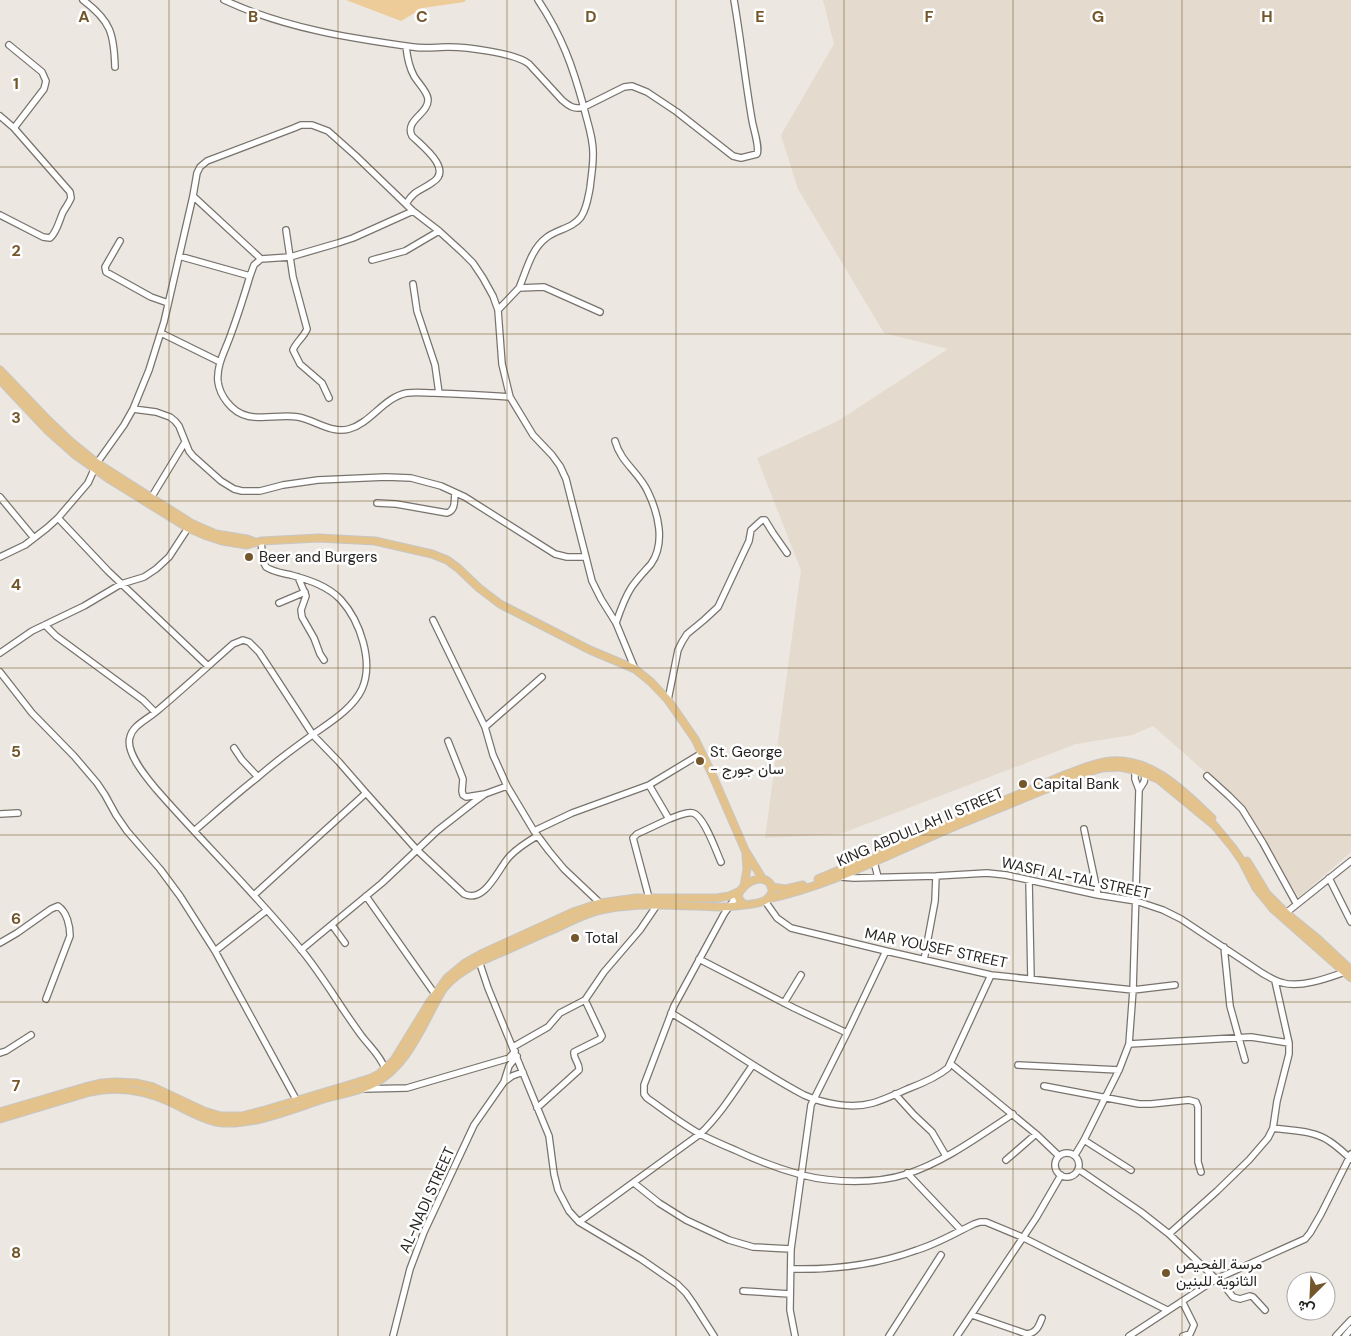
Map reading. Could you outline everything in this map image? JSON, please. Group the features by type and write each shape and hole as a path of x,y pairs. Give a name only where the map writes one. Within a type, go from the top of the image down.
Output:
{"main road":[{"path":"0,370 109,479 204,536 248,545 258,542 319,538 375,541 432,554 447,560 458,568 478,588 500,604 590,650 634,669 652,682 668,700 695,738 745,850 762,878 769,881 772,887 770,896 766,900 729,906 631,905 604,909 582,916 478,959"},
{"path":"0,380 48,431 74,454 191,523 216,534 258,542"},
{"name":"KING ABDULLAH II STREET","path":"772,887 786,889 806,884 1010,797 1090,765 1110,761 1135,766 1162,775 1217,822 1236,844 1267,894 1286,913 1318,939 1348,971 1351,978"},
{"name":"KING ABDULLAH II STREET","path":"766,900 839,876 1082,774 1110,767 1135,766"},
{"name":"KING ABDULLAH II STREET","path":"1147,770 1214,825 1234,848 1256,888 1273,909 1348,971"},
{"path":"745,850 747,869 738,898 739,901 745,904"},
{"path":"0,1112 85,1087 116,1082 136,1083 153,1087 204,1111 221,1116 247,1115 297,1101 371,1078 385,1069 399,1052 436,996 450,982 478,959 573,912 600,903 620,900 717,898 729,896 741,890 752,881 762,878"},
{"path":"0,1119 90,1092 122,1089 148,1093 208,1120 241,1123 258,1120 360,1089 385,1078 401,1061 419,1032 436,996"}],"street":[{"path":"83,0 103,18 113,36 114,67"},
{"path":"224,0 247,11 287,24 326,33 421,48 459,47 516,57 530,64 567,105 576,109 618,90 632,86 647,92 666,104 736,158 741,158 757,154 758,150 734,0"},
{"path":"498,310 519,288 539,244 551,235 576,223 582,215 587,205 594,158 591,133 576,77 561,38 538,0"},
{"path":"9,45 42,72 46,82 44,89 14,128"},
{"path":"406,46 411,70 428,99 426,107 411,124 410,132 436,161 440,172 434,182 413,194 406,204"},
{"path":"0,116 14,128 70,192 71,198 53,236 50,238 43,238 0,215"},
{"path":"0,558 34,538 58,518 88,483 96,466 124,426 133,409 161,334 197,173 200,167 207,160 301,125 312,125 328,131 356,156 413,211 462,252 473,263 483,278 498,310 502,364 510,397 533,435 552,455 566,479 592,581 616,623 634,669"},
{"path":"193,196 261,259"},
{"path":"413,211 353,238 290,258 261,259 254,266 250,276 220,362 218,380 222,394 231,408 249,417 299,417 343,430 362,423 386,403 409,393 510,397"},
{"path":"286,230 295,286 307,329 293,350 300,364 322,383 329,398"},
{"path":"372,260 405,251 439,231"},
{"path":"120,241 106,267 106,272 151,297 168,303"},
{"path":"179,256 250,276"},
{"path":"413,284 417,311 435,365 439,394"},
{"path":"519,288 544,287 600,312"},
{"path":"161,334 220,362"},
{"path":"133,409 156,412 170,417 179,426 193,456 221,482 234,489 260,491 283,485 318,480 386,477 411,478 424,481 475,503 555,554 567,558 586,557"},
{"path":"615,441 620,455 640,478 647,490 656,515 660,538 657,554 627,595 616,623"},
{"path":"151,498 185,442"},
{"path":"377,503 396,504 446,513 453,509 454,493"},
{"path":"0,497 34,538"},
{"path":"58,518 121,584 208,666"},
{"path":"668,700 676,657 682,642 687,634 718,607 749,540 752,528 762,520 765,520 787,552"},
{"path":"0,653 32,631 84,606 121,584 144,577 164,562 188,528"},
{"path":"194,831 258,776 348,707 361,691 365,680 366,661 361,632 352,614 341,600 323,586 266,567 258,542"},
{"path":"298,577 307,597 301,610 302,617 324,660"},
{"path":"278,603 305,592"},
{"path":"434,620 485,728 493,756 507,786 536,833 564,869 600,903"},
{"path":"44,626 143,700 155,712"},
{"path":"385,1069 325,980 301,950 254,895 153,785 130,749 129,739 136,727 238,640 249,642 269,666 313,735 340,762 417,850 458,889 464,894 472,896 479,894 488,887 509,857 536,833 572,813 649,785 702,754"},
{"path":"0,672 32,713 74,756 97,783 127,831 160,869 180,896 215,950 297,1101"},
{"path":"485,728 542,677"},
{"path":"448,741 463,779 463,795 466,797 485,794 507,786"},
{"path":"234,748 242,760 258,776"},
{"path":"1075,1156 1119,1070 1129,1044 1133,990 1139,790 1135,779 1135,766"},
{"path":"1139,790 1144,782 1147,770"},
{"path":"1207,776 1242,809 1296,903"},
{"path":"649,785 669,819"},
{"path":"254,895 366,793"},
{"path":"301,950 366,896 437,832 485,794"},
{"path":"0,814 18,813"},
{"path":"649,898 633,838 637,834 669,819 693,813 698,816 706,828 721,862"},
{"path":"1084,829 1098,895"},
{"path":"1286,913 1296,903 1351,861"},
{"path":"874,862 878,877"},
{"name":"WASFI AL-TAL STREET","path":"839,876 854,878 987,873 1006,875 1098,895 1136,901 1163,910 1181,918 1275,980 1288,984 1299,984 1328,978 1348,971"},
{"path":"924,960 935,901 936,876"},
{"path":"1329,878 1351,922"},
{"path":"1029,880 1030,979"},
{"path":"741,890 729,906 671,1013 644,1085 645,1096 700,1134 755,1159 801,1175 851,1181 874,1180 908,1174 946,1156 1013,1114"},
{"path":"366,896 436,996"},
{"name":"MAR YOUSEF STREET","path":"766,900 777,918 791,928 991,975 1133,990 1175,985"},
{"path":"360,1089 407,1088 509,1058 515,1051 548,1027 560,1013 585,1000 604,972 640,930 657,905"},
{"path":"0,943 51,909 58,906 63,910 70,936 46,999"},
{"path":"215,950 267,910"},
{"path":"332,925 345,943"},
{"path":"1224,947 1230,1006 1245,1060"},
{"path":"795,1336 790,1310 791,1249 811,1105 886,951"},
{"path":"478,959 548,1136 558,1190 569,1211 579,1222 641,1259 677,1284 686,1293 714,1336"},
{"path":"700,959 784,1003 847,1033"},
{"path":"784,1003 801,975"},
{"path":"671,1013 752,1066 790,1088 813,1099 851,1106 873,1103 937,1076 948,1068 991,975"},
{"path":"1169,1234 1249,1160 1268,1138 1273,1128 1280,1086 1289,1054 1281,1002 1275,980"},
{"path":"537,1108 579,1070 574,1052 600,1039 602,1036 585,1000"},
{"path":"0,1053 31,1036"},
{"path":"1129,1044 1239,1037 1288,1043"},
{"name":"AL-NADI STREET","path":"393,1336 410,1269 424,1232 474,1125 504,1082 515,1051"},
{"path":"951,1064 1013,1114 1059,1156"},
{"path":"1018,1065 1119,1070"},
{"path":"579,1222 710,1125 752,1066"},
{"name":"AL-NADI STREET","path":"504,1082 512,1076 523,1072"},
{"path":"385,1078 386,1086 390,1089"},
{"path":"1044,1086 1139,1104 1189,1100 1196,1102 1198,1107 1198,1162 1201,1172"},
{"path":"895,1094 932,1132 946,1156"},
{"path":"1130,1336 1148,1325 1166,1310 1217,1278 1305,1239 1310,1233 1350,1157 1320,1136 1273,1128"},
{"path":"1006,1160 1036,1134"},
{"path":"1084,1140 1131,1170"},
{"path":"1067,1153 1075,1156 1079,1164 1076,1174 1066,1177 1061,1175 1055,1166 1056,1160 1059,1156 1067,1153"},
{"path":"1078,1169 1141,1212 1169,1234 1217,1278 1233,1297 1240,1299 1253,1297 1264,1310"},
{"path":"908,1174 961,1230"},
{"path":"957,1336 1036,1218 1061,1175"},
{"path":"634,1182 686,1220 729,1240 753,1247 791,1249"},
{"path":"791,1269 827,1269 866,1264 918,1250 980,1222 986,1222 1022,1237 1166,1310"},
{"path":"890,1336 941,1255"},
{"path":"743,1291 790,1294"},
{"path":"1182,1301 1194,1325 1190,1334 1183,1336"},
{"path":"972,1315 1027,1334 1036,1331 1042,1318"},
{"path":"1336,1336 1351,1320"},
{"path":"1345,1336 1351,1329"},
{"path":"1345,1336 1351,1334"}],"shaded area":[{"path":"346,0 466,0 464,2 423,8 401,21"},
{"path":"823,0 1351,0 1351,852 1299,897 1247,823 1235,798 1153,726 1132,735 1076,744 840,834 765,838 801,570 757,458 838,421 948,349 884,333 798,189 781,135 834,44"}],"place":[{"name":"Beer and Burgers","path":"249,557"},
{"name":"St. George - سان جورج","path":"700,761"},
{"name":"Capital Bank","path":"1023,784"},
{"name":"Total","path":"575,938"},
{"name":"مرسة الفحيص الثانوية للبنين","path":"1166,1273"}]}
